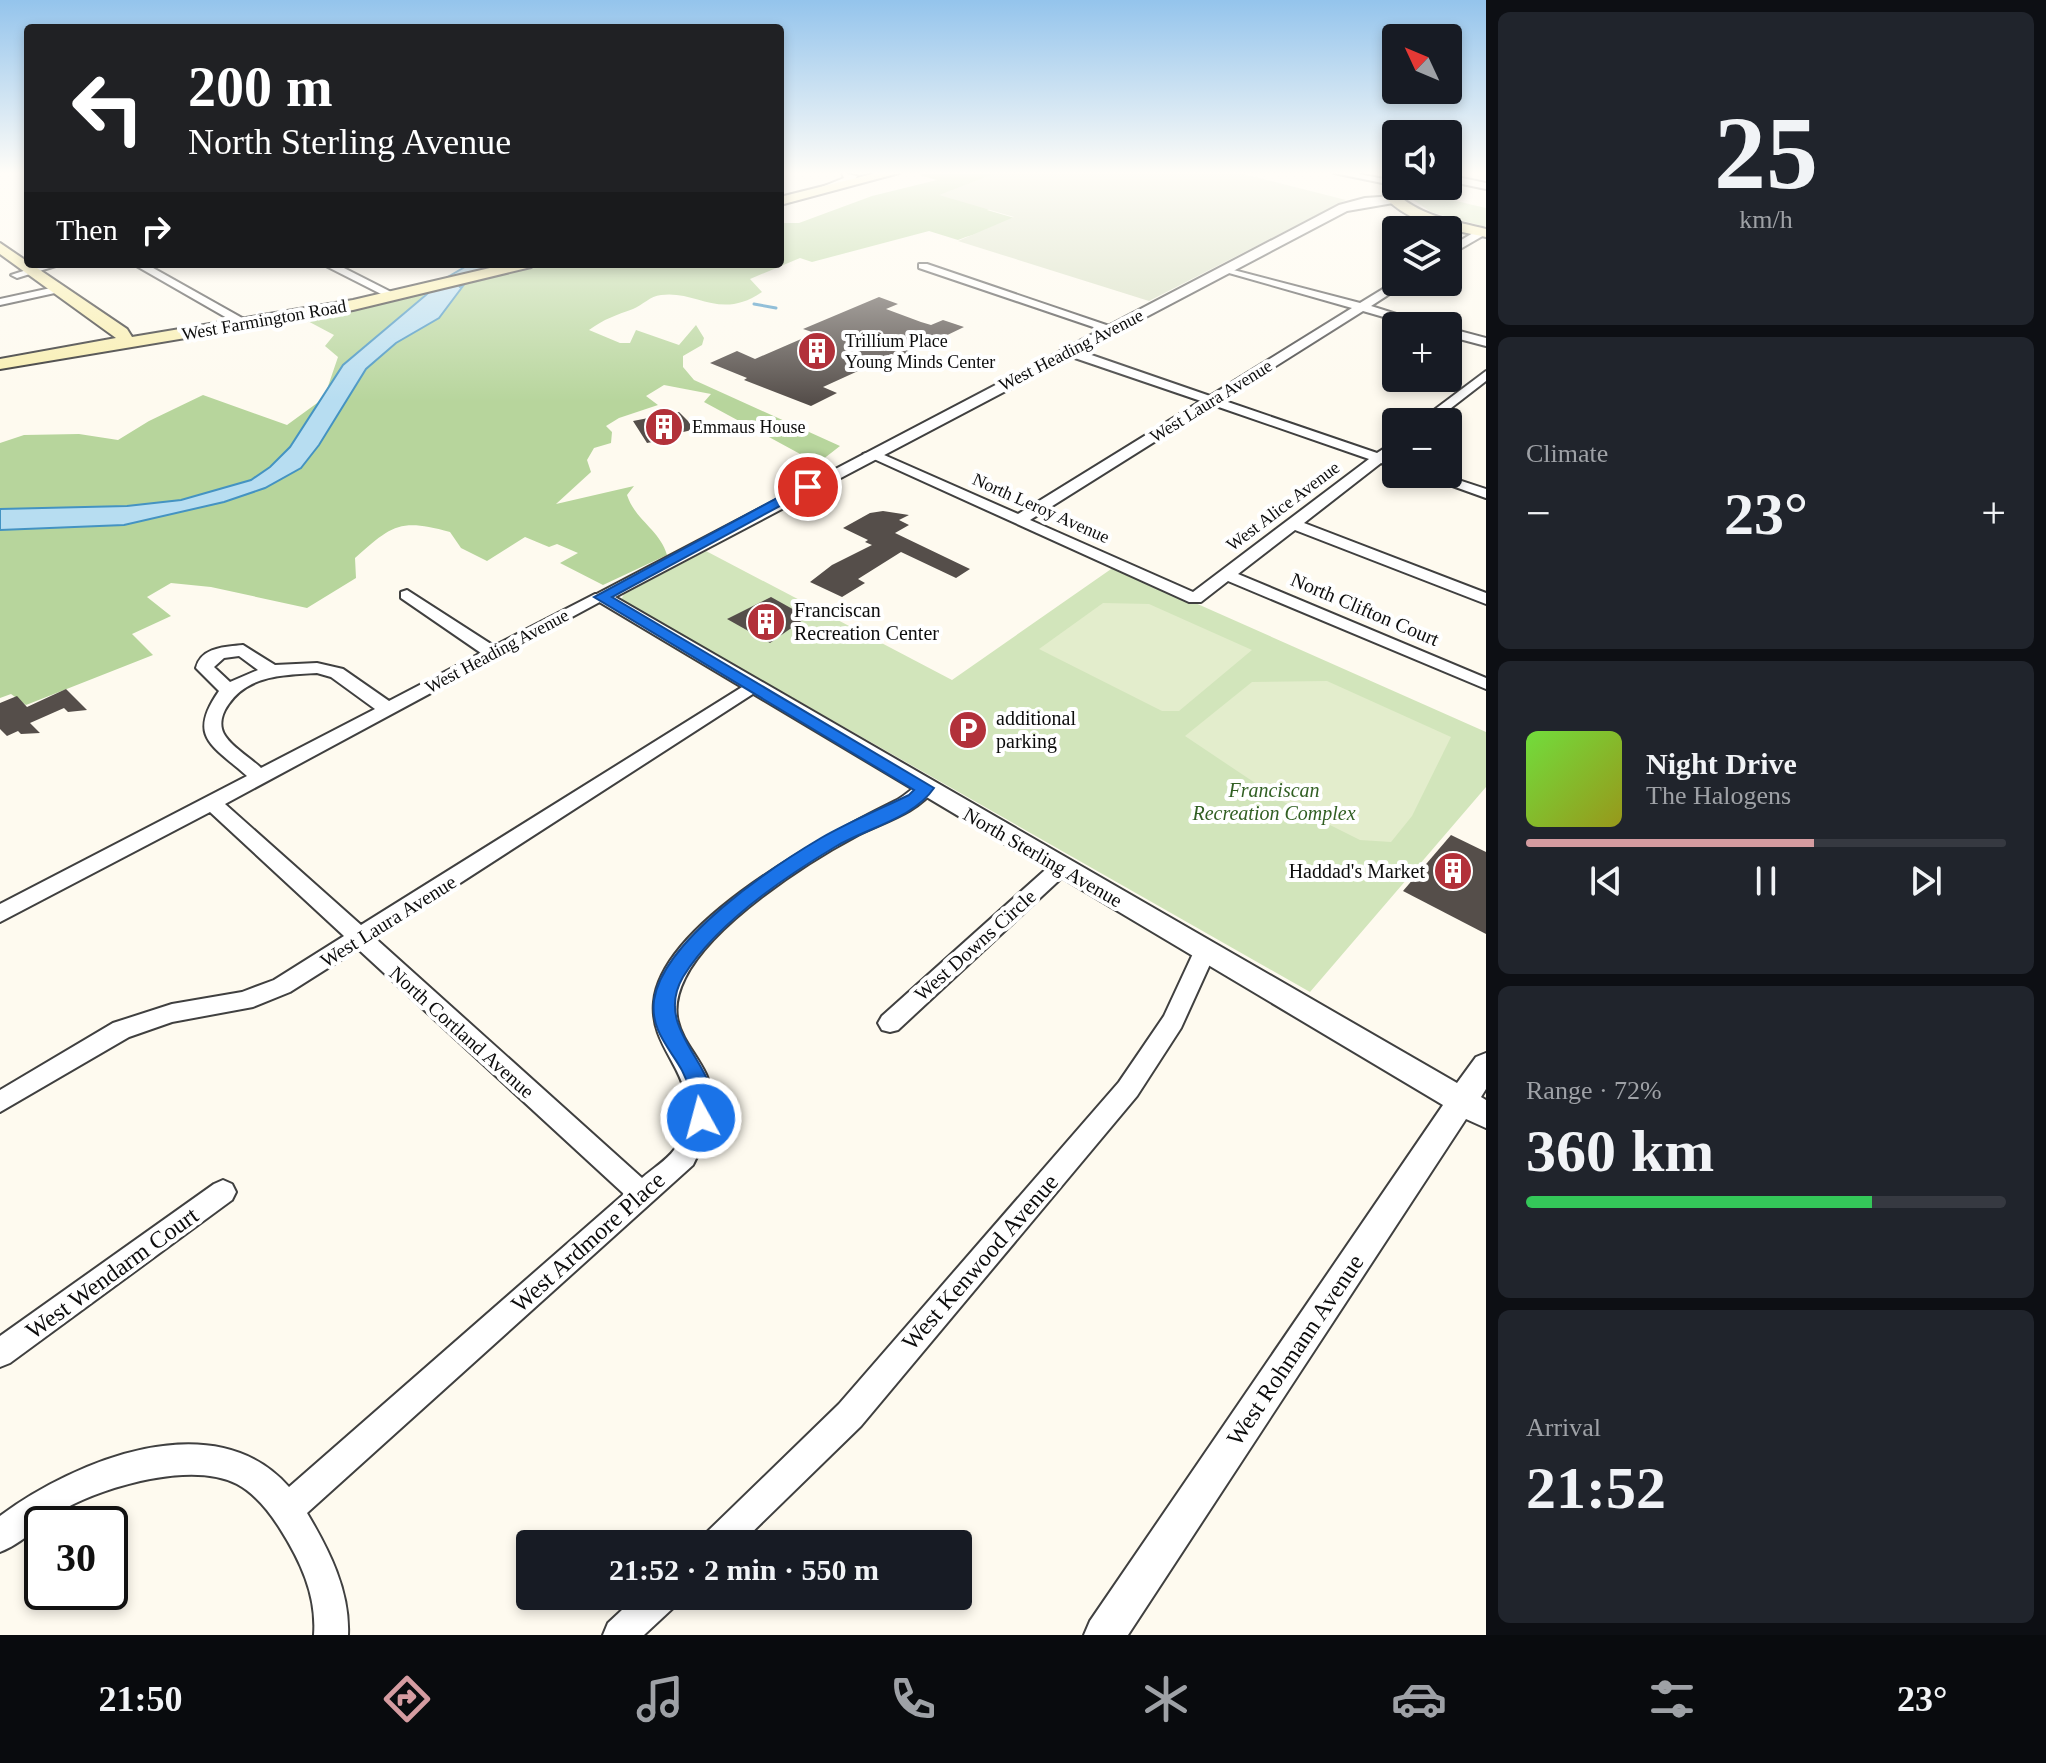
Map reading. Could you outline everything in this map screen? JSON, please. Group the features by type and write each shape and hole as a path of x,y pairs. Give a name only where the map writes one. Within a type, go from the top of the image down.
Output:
{"main road":[{"path":"4,249 24,263"},
{"path":"0,263 121,333 125,340 116,345 107,340 100,328 72,308"},
{"path":"24,361 72,349 93,339 95,330 32,268"},
{"name":"West Farmington Road","path":"0,364 393,296 510,268"}],"street":[{"name":"West Heading Avenue","path":"0,914 1264,249"},
{"path":"923,266 1112,329"},
{"path":"17,275 42,268"},
{"path":"145,268 245,323"},
{"path":"335,268 393,296"},
{"path":"343,272 356,268"},
{"path":"1226,269 1382,313"},
{"path":"0,302 52,291"},
{"name":"West Laura Avenue","path":"1019,520 1382,294"},
{"path":"1462,336 1486,342"},
{"path":"1070,352 1382,459"},
{"path":"1443,408 1486,375"},
{"name":"North Leroy Avenue","path":"870,454 1195,599"},
{"name":"West Alice Avenue","path":"1195,599 1382,456"},
{"path":"1462,486 1486,494"},
{"path":"1293,524 1486,599"},
{"name":"North Clifton Court","path":"1227,575 1486,684"},
{"path":"407,595 492,653"},
{"name":"North Sterling Avenue","path":"601,597 1474,1108"},
{"path":"229,690 205,668 206,662 219,653 243,650 271,671"},
{"path":"260,777 218,740 212,728 214,712 229,690 247,679 271,671 317,668 337,673 387,709"},
{"name":"West Laura Avenue","path":"0,1102 121,1030 172,1013 245,1001 282,986 360,940 753,688"},
{"name":"West Ardmore Place","path":"288,1509 684,1157 701,1118 700,1087 665,1024 665,999 673,976 701,940 758,889 830,842 915,799 925,788"},
{"name":"North Cortland Avenue","path":"211,802 643,1195"},
{"name":"West Downs Circle","path":"890,1023 1061,867"},
{"name":"West Kenwood Avenue","path":"731,1530 850,1415 1128,1089 1173,1021 1205,951"},
{"name":"West Rohmann Avenue","path":"1104,1635 1474,1108 1486,1065"},
{"name":"West Wendarm Court","path":"0,1353 223,1192"},
{"path":"0,1536 55,1497 119,1470 201,1459 248,1473 288,1509 314,1557 333,1619 331,1635"},
{"path":"620,1635 646,1610"}],"green space":[{"path":"784,249 860,249 812,262 800,258 784,265"},
{"path":"984,249 1250,249 1149,301"},
{"path":"531,268 776,268 750,279 762,292 747,300 721,304 686,296 657,296 589,330 620,343 630,343 636,330 679,345 696,325 704,338 702,345 683,356 683,367 694,380 840,446 822,460 802,455 704,402 711,394 664,385 646,396 658,405 619,418 606,426 612,432 611,443 594,448 587,460 591,472 556,504 634,486 627,495 631,504 664,546 667,555 603,585 560,563 578,553 557,544 549,547 525,537 487,561 461,548 450,532 419,526 398,527 378,538 355,558 356,578 307,608 211,587 171,583 147,597 171,616 132,634 153,655 26,705 11,694 0,698 0,443 24,435 79,434 118,440 203,395 287,425 324,398 338,357 325,346 334,335 302,318"},
{"name":"Franciscan Recreation Complex","path":"706,551 952,680 1114,567 1486,732 1486,787 1310,992 621,600 624,594"},
{"path":"1103,603 1149,604 1252,650 1179,711 1162,711 1039,649"},
{"path":"1327,681 1451,737 1412,816 1391,842 1360,840 1282,801 1185,736 1252,682"}],"water":[{"path":"463,268 486,268 473,274 459,287 463,286 439,318 396,343 366,369 319,445 301,468 265,488 224,502 124,525 0,530 0,509 127,506 181,500 251,480 290,447 343,365 446,278"}],"building":[{"name":"Trillium Place Young Minds Center","path":"879,297 898,304 886,309 921,322 931,325 943,320 964,327 887,364 880,361 823,387 837,393 811,406 710,363 737,351 755,359 815,333 803,329"},
{"name":"Emmaus House","path":"679,412 696,429 679,433 682,436 647,443 633,421"},
{"path":"883,511 909,515 899,520 909,525 895,533 970,569 956,578 901,552 858,579 865,583 842,597 810,582 832,565 872,545 843,528 870,513"},
{"name":"Franciscan Recreation Center","path":"771,597 807,617 770,643 727,619"},
{"path":"66,689 87,710 68,712 64,708 30,723 40,733 21,734 18,731 7,736 0,729 0,703 17,696 27,707"},
{"name":"Haddad's Market","path":"1451,835 1486,852 1486,934 1403,891"}],"waterway":[{"path":"754,304 776,308"}],"place":[{"name":"Trillium Place Young Minds Center","path":"817,351"},
{"name":"Emmaus House","path":"664,427"},
{"name":"Franciscan Recreation Center","path":"766,622"},
{"name":"additional parking","path":"968,730"},
{"name":"Haddad's Market","path":"1453,871"}],"route":[{"path":"701,1118 700,1087 665,1024 665,999 673,976 701,940 758,889 830,842 915,799 925,788 601,597 808,487"}]}
